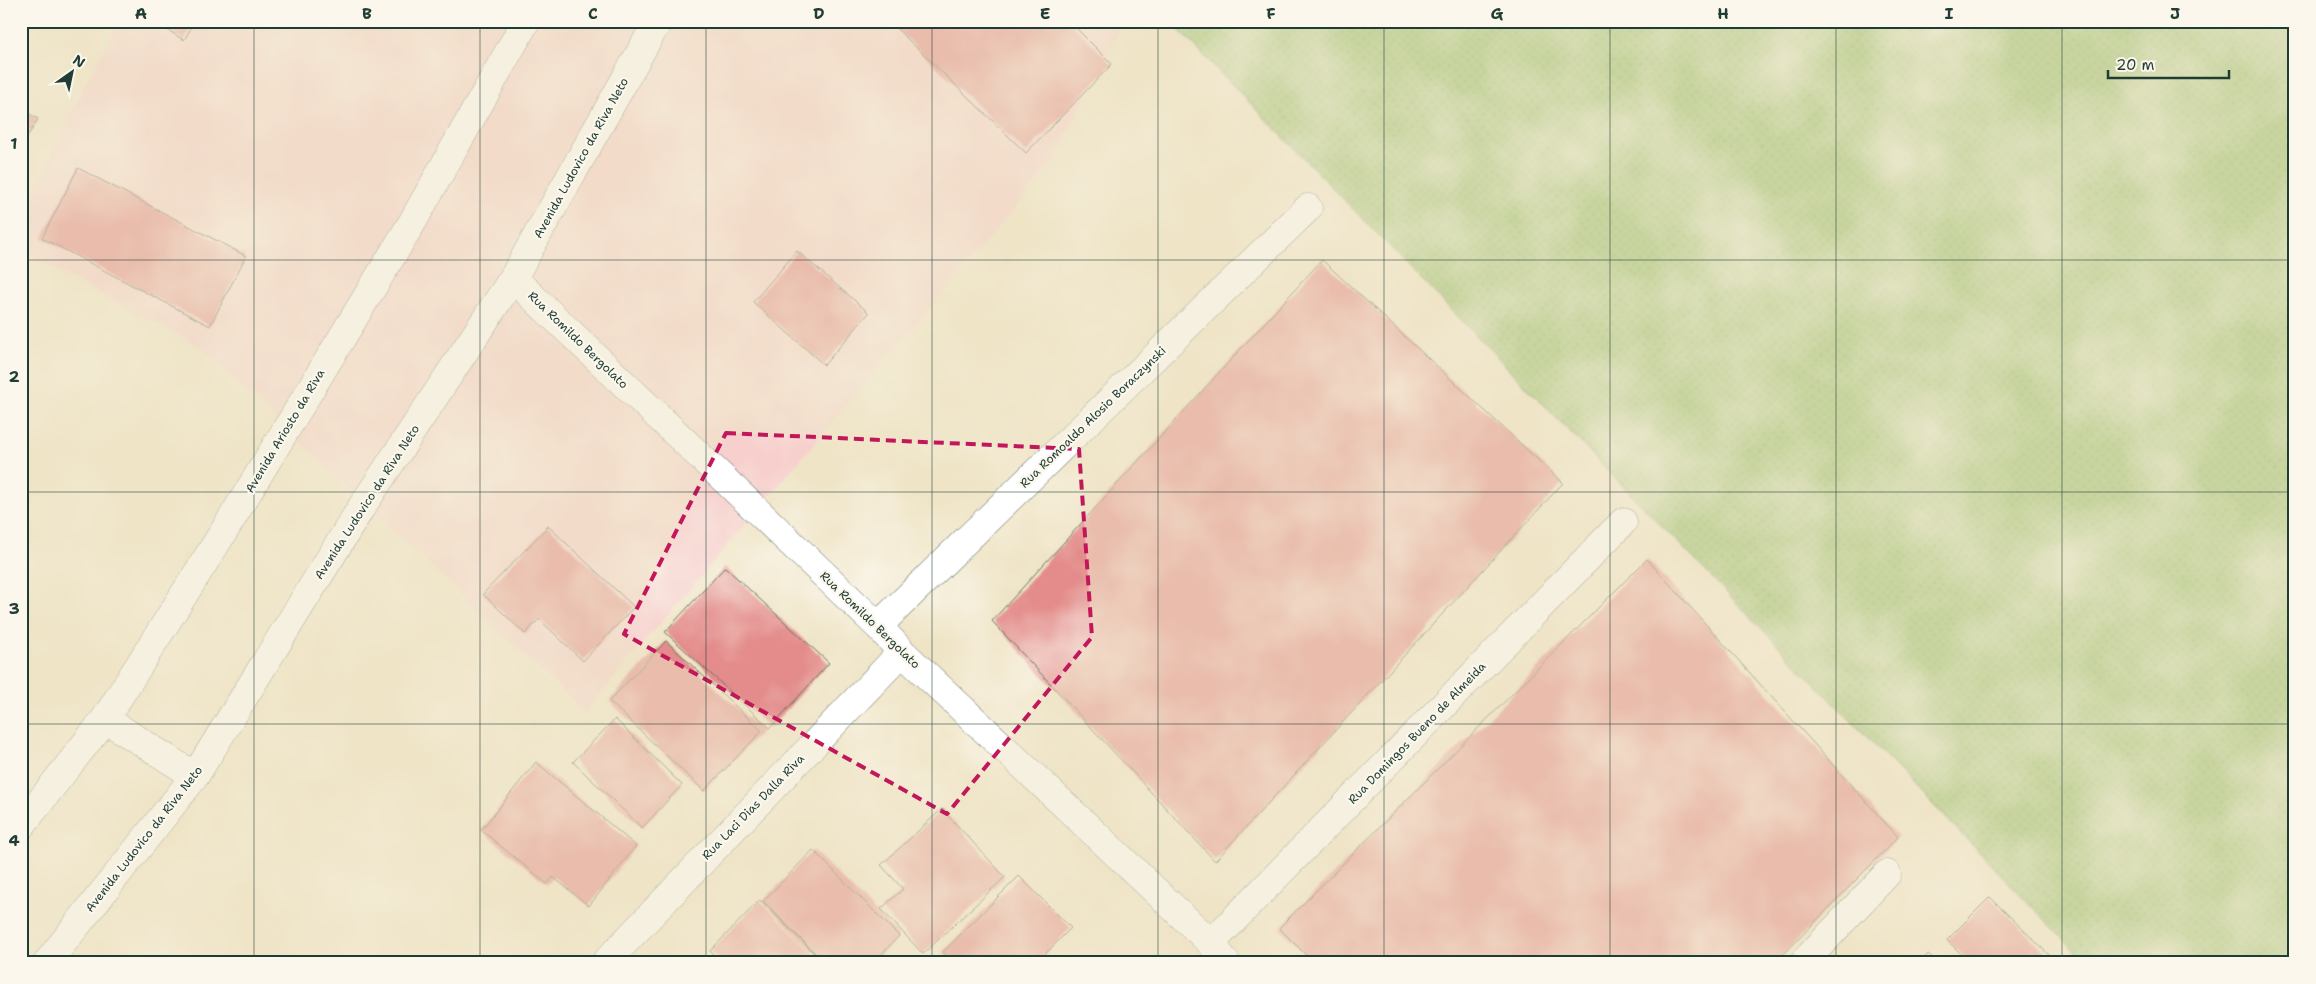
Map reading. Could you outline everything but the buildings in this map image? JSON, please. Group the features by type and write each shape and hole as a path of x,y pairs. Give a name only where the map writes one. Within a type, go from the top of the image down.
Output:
{"street":[{"name":"Avenida Ariosto da Riva","path":"21,826 105,719 226,528 413,221 526,21"},
{"name":"Avenida Ludovico da Riva Neto","path":"47,963 195,776 361,508 513,278 658,21"},
{"name":"Rua Romoaldo Alosio Boraczynski","path":"878,626 1308,208"},
{"name":"Rua Romildo Bergolato","path":"513,278 878,626 902,652 1219,953"},
{"name":"Rua Domingos Bueno de Almeida","path":"1219,953 1624,522"},
{"name":"Rua Laci Dias Dalla Riva","path":"605,963 902,652"},
{"path":"105,719 195,776"},
{"path":"1803,963 1887,874"}],"highlighted area":[{"path":"726,433 1079,449 1092,637 947,814 624,634"}],"shaded area":[{"path":"120,21 1124,21 1053,163 585,712 198,345 21,251 21,221 85,84"}],"green space":[{"path":"1170,21 2295,21 2295,963 2087,963"}]}
